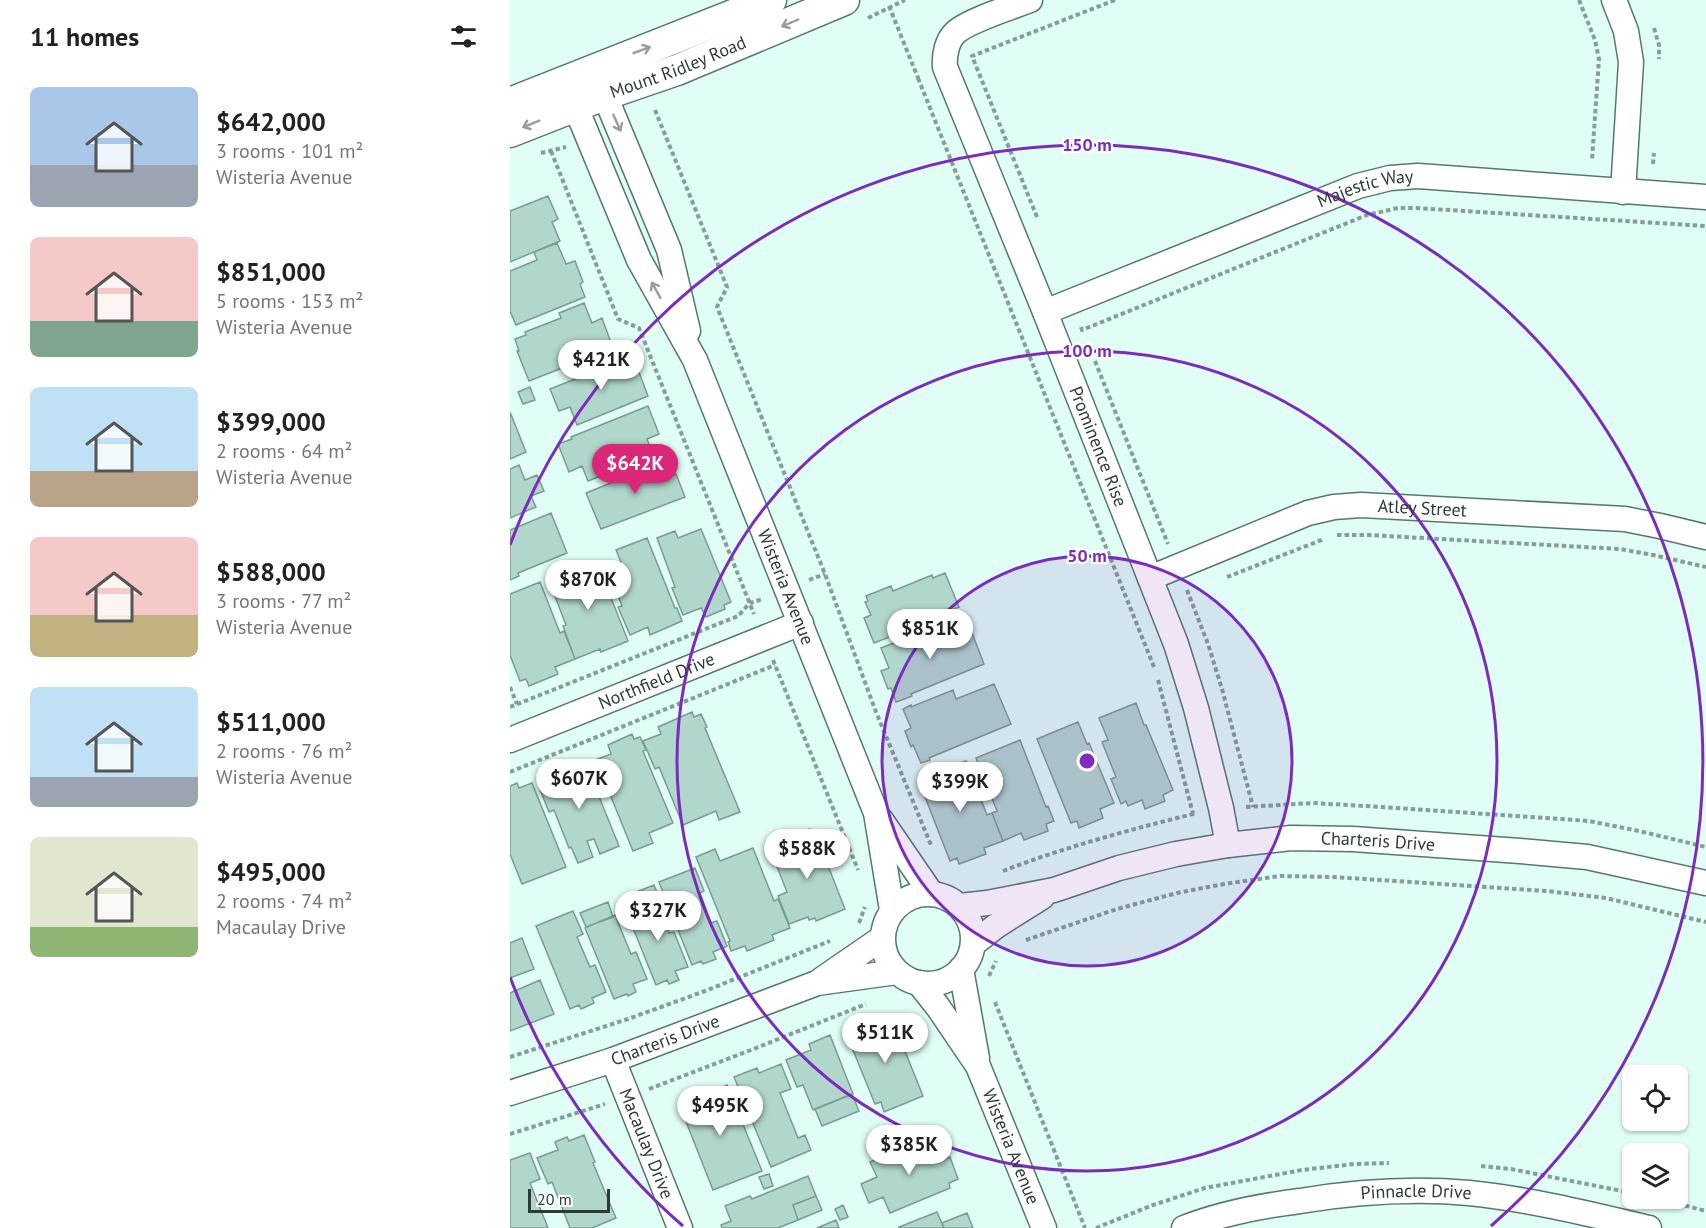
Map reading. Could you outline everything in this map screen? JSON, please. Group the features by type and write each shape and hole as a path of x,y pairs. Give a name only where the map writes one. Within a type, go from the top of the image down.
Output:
{"street":[{"name":"Mount Ridley Road","path":"510,103 570,93 599,82 771,0"},
{"name":"Mount Ridley Road","path":"599,82 677,70 844,0"},
{"name":"Prominence Rise","path":"1030,0 966,25 955,33 948,45 944,59 945,67 1045,312 1176,645 1196,708 1228,845"},
{"path":"1614,0 1626,31 1631,62 1623,192"},
{"name":"Wisteria Avenue","path":"599,82 669,250 694,360"},
{"name":"Mount Ridley Road","path":"510,132 570,93"},
{"name":"Wisteria Avenue","path":"570,93 639,260 694,360 876,813 892,910"},
{"name":"Majestic Way","path":"1045,312 1358,186 1390,178 1418,176 1706,197"},
{"name":"Atley Street","path":"1150,578 1308,513 1352,505 1625,519 1706,537"},
{"name":"Northfield Drive","path":"510,740 801,623"},
{"name":"Wisteria Avenue","path":"876,813 931,893"},
{"name":"Charteris Drive","path":"960,906 1054,890 1119,868 1176,854 1291,838 1520,850 1587,857 1706,883"},
{"name":"Charteris Drive","path":"973,944 996,926 1054,890"},
{"path":"931,893 951,899 968,917 972,930 973,944 967,962 949,979 934,983 919,983 903,977 888,962 883,950 883,928 892,910 903,900 916,895 931,893"},
{"name":"Charteris Drive","path":"817,983 882,938"},
{"name":"Wisteria Avenue","path":"961,969 978,1066"},
{"name":"Charteris Drive","path":"510,1093 614,1060 817,983 897,972"},
{"name":"Wisteria Avenue","path":"919,983 978,1066 1044,1228"},
{"name":"Macaulay Drive","path":"614,1060 680,1228"},
{"name":"Pinnacle Drive","path":"1184,1228 1241,1210 1349,1193 1407,1192 1468,1193 1533,1202 1649,1228"}],"path":[{"path":"1038,221 972,56 1115,0"},
{"path":"1579,0 1595,40 1599,59 1592,160"},
{"path":"918,78 1155,670 1193,814"},
{"path":"656,110 727,287 717,307 820,563 876,712 939,864 916,870"},
{"path":"551,151 618,319 639,328 858,871"},
{"path":"1071,302 1082,330 1367,215 1398,208 1706,226"},
{"path":"1221,579 1321,539 1339,535 1620,549 1706,567"},
{"path":"510,707 738,616 750,603"},
{"path":"510,772 775,665"},
{"path":"510,687 517,704"},
{"path":"998,873 1040,857 1128,830 1193,814 1221,808 1313,803 1589,821 1706,847"},
{"path":"996,926 1005,948 1068,925 1137,904 1212,886 1280,876 1334,877 1547,891 1606,898 1706,922"},
{"path":"510,1057 628,1019 705,991 839,937"},
{"path":"993,998 1085,1228"},
{"path":"510,1134 627,1097 867,1004"},
{"path":"1688,1206 1706,1210"}],"building":[{"path":"548,196 558,219 552,222 560,241 510,262 510,211"},
{"path":"557,243 566,264 575,261 583,282 580,284 585,297 516,325 510,311 510,271 537,260 534,252"},
{"path":"584,303 592,323 602,318 613,348 529,381 517,351 519,351 515,339 526,335 525,332 561,318 559,313"},
{"path":"616,358 618,363 628,358 632,369 637,367 648,396 577,425 570,407 559,411 550,389 601,369 599,365"},
{"path":"530,387 535,400 523,404 518,392"},
{"path":"648,406 659,434 647,439 655,459 630,469 629,465 588,481 582,466 569,472 558,444"},
{"path":"510,412 526,452 510,459"},
{"path":"666,461 672,476 676,474 685,497 601,529 586,493"},
{"path":"519,465 525,480 537,475 544,491 531,496 536,507 510,518 510,469"},
{"path":"551,513 567,553 518,573 519,576 510,580 510,530"},
{"path":"701,529 731,602 724,605 725,609 706,617 701,608 683,615 657,538 675,531 678,538"},
{"path":"647,538 682,621 650,635 648,627 630,635 618,607 622,606 607,567 621,562 616,550"},
{"path":"597,562 628,641 575,659 563,626 566,625 549,581"},
{"path":"945,573 959,607 947,612 948,614 874,643 864,618 871,615 865,602 868,601 866,596 891,586 893,591 932,575 933,578"},
{"path":"540,582 560,633 564,631 575,659 555,667 558,674 529,686 526,679 520,681 510,655 510,594"},
{"path":"967,620 984,664 896,702 881,671 889,668 881,648 907,638 909,643"},
{"path":"994,684 1011,724 921,763 905,731 911,728 903,709 953,690 956,699"},
{"path":"1136,703 1173,790 1163,795 1165,801 1145,809 1142,800 1128,806 1126,801 1121,804 1111,779 1116,777 1102,742 1108,740 1099,718"},
{"path":"692,712 694,717 701,714 740,812 719,820 716,811 683,825 659,767 655,769 643,741 661,734 658,727"},
{"path":"1078,722 1114,803 1100,809 1103,818 1079,828 1077,821 1071,823 1037,739"},
{"path":"632,734 634,739 640,737 646,750 643,751 673,823 649,833 653,843 633,851 607,787 602,789 590,762 611,754 608,745"},
{"path":"1020,740 1046,807 1048,806 1054,821 1046,824 1048,831 1024,840 1021,833 1003,841 992,813 997,811 976,758"},
{"path":"576,761 578,765 585,762 619,846 600,854 594,839 587,841 593,857 578,863 571,847 569,848 554,810 549,812 539,787 544,785 543,782 558,776 555,769"},
{"path":"966,761 987,815 992,813 1003,841 984,848 986,854 959,864 957,858 950,861 918,779"},
{"path":"517,783 519,788 532,783 566,867 522,884 510,854 510,786"},
{"path":"810,829 813,836 816,835 845,909 816,921 815,918 809,920 808,917 789,924 778,896 787,892 772,854 791,845 788,838"},
{"path":"753,848 774,901 778,899 790,928 772,935 774,940 747,951 745,946 731,951 728,942 730,941 696,857 715,849 720,861"},
{"path":"695,868 704,891 700,893 711,923 717,921 727,946 713,952 716,959 692,965 659,882"},
{"path":"654,885 660,900 627,913 621,898"},
{"path":"662,899 669,919 664,921 669,933 674,932 688,967 675,971 679,980 669,984 667,980 656,985 627,913"},
{"path":"608,902 613,917 586,927 580,913"},
{"path":"573,911 583,934 577,937 590,967 595,965 606,992 592,998 594,1003 581,1009 579,1005 570,1009 536,926"},
{"path":"615,915 631,954 636,952 647,979 633,984 636,992 614,999 585,928"},
{"path":"522,938 534,969 510,978 510,943"},
{"path":"540,980 554,1014 510,1031 510,993"},
{"path":"883,1015 885,1021 892,1019 923,1096 884,1112 881,1102 875,1104 848,1038 863,1032 860,1025"},
{"path":"830,1035 853,1094 813,1110 803,1085 797,1087 786,1060 811,1050 809,1044"},
{"path":"781,1064 791,1089 780,1093 798,1138 805,1135 811,1150 771,1167 734,1077 757,1068 759,1073"},
{"path":"727,1085 762,1171 713,1190 679,1104 686,1101 685,1098 709,1089 710,1093"},
{"path":"852,1094 859,1111 822,1126 815,1109"},
{"path":"923,1134 931,1155 933,1154 937,1163 950,1157 958,1179 949,1183 950,1188 890,1213 883,1197 869,1203 861,1184 877,1177 870,1162 900,1150 898,1144"},
{"path":"584,1135 616,1218 592,1228 570,1228 552,1182 548,1184 537,1158 558,1150 555,1142 567,1137 569,1141"},
{"path":"530,1153 540,1179 530,1183 548,1228 510,1228 510,1160"},
{"path":"769,1174 773,1186 764,1189 759,1177"},
{"path":"808,1176 816,1196 793,1205 798,1220 778,1228 722,1228 721,1225 731,1221 725,1206 750,1196 752,1199"},
{"path":"816,1196 822,1210 798,1220 793,1205"},
{"path":"843,1205 848,1217 840,1220 835,1209"},
{"path":"937,1212 944,1228 899,1228 899,1227"},
{"path":"967,1213 973,1228 944,1228 942,1223"},
{"path":"836,1220 839,1228 817,1228"}]}
